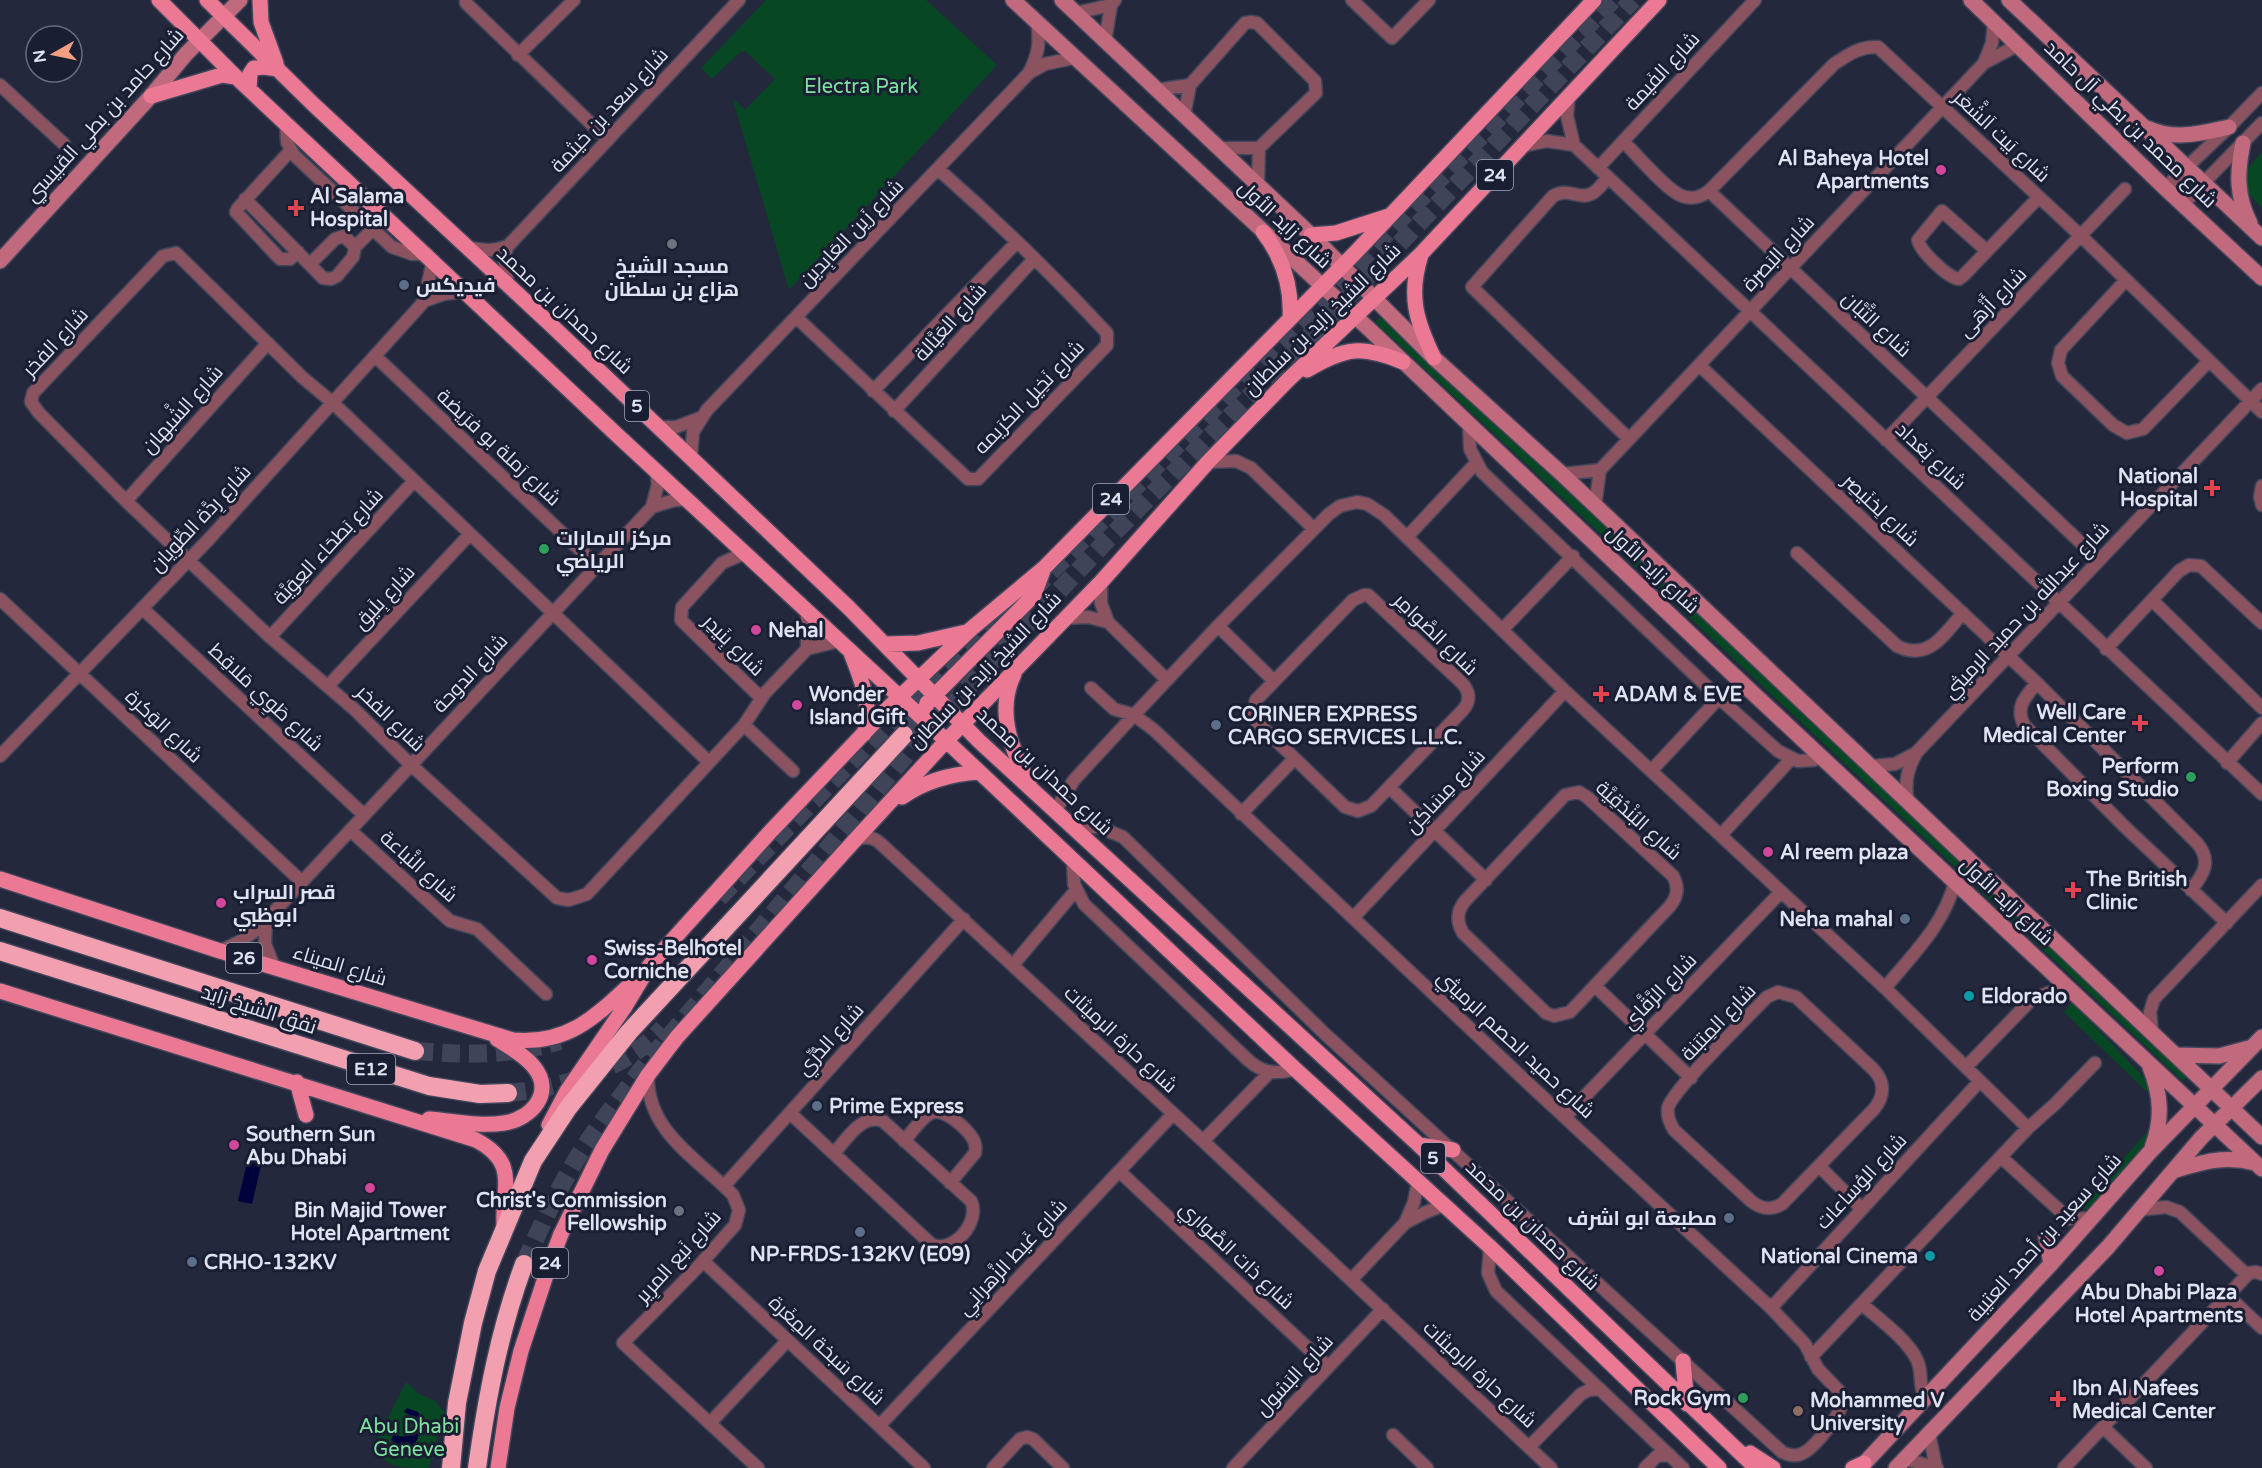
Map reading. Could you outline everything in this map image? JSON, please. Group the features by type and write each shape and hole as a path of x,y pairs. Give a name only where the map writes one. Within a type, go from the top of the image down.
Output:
{"highway":[{"path":"533,1161 568,1108 629,1032 904,735"},
{"name":"نفق الشيخ زايد","path":"0,918 415,1051"},
{"name":"نفق الشيخ زايد","path":"0,951 420,1083 454,1091 508,1093"},
{"name":"شارع الشيخ زايد بن سلطان","path":"451,1468 457,1403 473,1323 487,1271 533,1161"},
{"path":"477,1468 484,1414 495,1362 507,1312 524,1264"}],"main road":[{"name":"5","path":"159,0 236,77 900,697 1073,862 1294,1069 1490,1247 1719,1468"},
{"name":"شارع حمدان بن محمد","path":"207,0 466,247 660,427 886,644 963,725 1419,1145 1756,1468"},
{"name":"شارع حامد بن بطي القبيسي","path":"0,261 200,40 240,0"},
{"path":"249,89 250,74 254,68 278,69 261,22 260,0"},
{"name":"شارع زايد الأول","path":"1013,0 1355,316 2259,1167"},
{"name":"شارع زايد الأول","path":"1062,0 1311,235 1434,358 1562,474 2262,1137"},
{"name":"شارع الشيخ زايد بن سلطان","path":"533,1161 552,1116 650,965 764,840 919,678 1044,567 1392,216 1594,0"},
{"name":"شارع الشيخ زايد بن سلطان","path":"500,1464 507,1408 521,1351 550,1263 602,1150 648,1075 712,996 946,741 1101,582 1209,462 1288,380 1421,254 1659,0"},
{"name":"شارع محمد بن بطي آل حامد","path":"1971,0 2262,279"},
{"name":"شارع محمد بن بطي آل حامد","path":"2009,0 2258,235"},
{"path":"151,96 222,75 236,77"},
{"path":"2140,125 2180,136 2229,127"},
{"path":"2243,143 2238,184 2243,208 2258,235"},
{"path":"1311,235 1336,233 1392,216"},
{"path":"1263,232 1285,270 1290,293 1290,318"},
{"path":"1421,254 1413,297 1420,327 1434,358"},
{"path":"1288,380 1321,362 1359,350 1384,354 1403,362"},
{"path":"927,723 925,710 935,695 1034,595 1044,567"},
{"path":"886,644 931,641 971,630"},
{"path":"844,645 867,703 868,715 864,734"},
{"path":"1022,663 1007,692 1005,717 1016,753 1028,782 1037,795"},
{"path":"881,814 895,801 928,782 957,774 979,772"},
{"name":"شارع الميناء","path":"0,879 220,951 513,1040 535,1040 574,1031 597,1016 650,965"},
{"path":"0,991 297,1082 476,1140 492,1150 501,1162 507,1178 504,1227"},
{"path":"394,1115 495,1124 513,1121 534,1109 540,1099 542,1087 536,1069 489,1034"},
{"path":"2176,1055 2226,1055 2257,1042"},
{"name":"شارع سعيد بن أحمد العتيبة","path":"1859,1466 2051,1264 2194,1106 2257,1042"},
{"path":"2149,1064 2157,1085 2161,1109 2158,1132 2150,1153"},
{"path":"1901,1463 2108,1247 2214,1125 2262,1078"},
{"path":"297,1082 306,1115"},
{"path":"1419,1145 1454,1150"},
{"path":"2173,1171 2218,1158 2235,1159 2259,1167"},
{"path":"2046,1237 2051,1264"},
{"path":"1683,1361 1687,1404"},
{"path":"1722,1437 1773,1468"},
{"path":"1705,1454 1714,1468"}],"street":[{"path":"466,0 466,3 518,55 608,140"},
{"path":"518,55 574,0"},
{"name":"شارع سعد بن خيثمة","path":"508,246 739,0"},
{"path":"1358,2 1392,38 1429,0"},
{"name":"شارع الفَيمة","path":"1598,168 1755,0"},
{"path":"1076,14 1113,2 1105,42"},
{"name":"شارع زَين العَابِدين","path":"1029,73 1040,43 1036,21"},
{"name":"شارع البَصرة","path":"1984,63 1992,43 1994,21"},
{"path":"1184,116 1190,85 1245,23 1257,24 1315,81 1317,87 1316,93 1259,148 1258,184"},
{"name":"شارع البَصرة","path":"1600,470 1984,63 2018,45"},
{"name":"شارع بَيت اَلشَّعَر","path":"1709,191 1834,64 1860,49 1878,47 2081,236 2262,412"},
{"name":"شارع زَين العَابِدين","path":"691,457 693,432 700,418 1029,73 1045,64 1074,58"},
{"path":"0,85 64,144"},
{"path":"1156,90 1190,85"},
{"path":"2165,188 2262,93"},
{"path":"1521,146 1547,141 1574,145 1567,117 1569,94"},
{"path":"286,122 285,133 291,150 392,247 398,251 430,257"},
{"path":"2183,204 2262,123"},
{"path":"1623,141 1676,194 1693,198 1709,191"},
{"name":"شارع بَغداد","path":"1574,145 2262,794"},
{"path":"1219,147 1259,148"},
{"path":"291,150 245,199 238,208 237,214 273,252 285,260 290,260 298,252"},
{"name":"شارع نَخِيل الكرَيمه","path":"797,318 968,479 978,479 1107,345 1107,333 1017,242 938,169"},
{"path":"1608,177 1590,195 1581,196 1567,192 1553,196 1472,287 1629,439"},
{"name":"شارع أَزْهَى","path":"1886,441 2125,189"},
{"name":"شارع التَّبَّان","path":"1709,191 2099,560"},
{"path":"1987,251 1942,210 1918,240 1921,249 1955,279 1963,276 2039,197"},
{"path":"245,199 323,278 334,278 353,257 355,247 373,229"},
{"path":"310,264 337,237 344,236 355,247"},
{"name":"شارع العَيَّالة","path":"873,390 1017,242"},
{"path":"466,247 485,251 508,246"},
{"path":"508,246 504,256 508,286"},
{"name":"شارع الفخر","path":"709,762 333,403 302,377 176,253 163,256 33,393 31,402 39,413 126,501 270,637 354,709 411,765 556,898 569,900 587,894 709,762 744,724 761,698 807,649"},
{"name":"شارع رِدَّة الطِّويان","path":"0,756 188,560 424,301 430,257"},
{"name":"شارع العَيَّالة","path":"894,411 1034,259"},
{"path":"2126,280 2061,350 2058,363 2062,376 2120,430 2136,432 2143,429 2209,360"},
{"path":"424,301 444,294 465,291"},
{"name":"شارع الشَّبهان","path":"126,501 268,343"},
{"name":"شارع رَملة بو فرَيضة","path":"375,356 597,566"},
{"name":"شارع لِخنَيصِر","path":"1699,365 2037,683 2202,850 2205,857 2204,873 2191,890"},
{"name":"شارع عبدالله بن حميد الرميثي","path":"1871,766 1895,764 1916,753 2262,389"},
{"name":"شارع زَين العَابِدين","path":"660,427 676,427 700,418"},
{"path":"1469,424 1468,441 1482,472 1573,556 1719,698 1778,751 1791,759 1806,761 1822,756"},
{"path":"1209,462 1236,461 1251,468 1314,529"},
{"path":"1407,537 1476,463"},
{"path":"1562,474 1600,470 1595,506"},
{"path":"652,507 658,484 656,471"},
{"name":"شارع بَطحَاء العِوَيَّة","path":"270,637 414,481"},
{"path":"2262,486 2260,497 2262,505"},
{"path":"652,507 675,500 688,500"},
{"path":"1055,811 1074,780 1134,715 1337,507 1357,502 1376,508 1565,691 1885,988 2028,1128"},
{"name":"شارع الدوحة","path":"220,951 241,941 267,919 652,507"},
{"name":"شارع بِلَيق","path":"328,686 470,534"},
{"name":"شارع بِنَيدِر","path":"722,563 729,538"},
{"name":"شارع بِنَيدِر","path":"746,553 722,563 682,607 681,620 761,698"},
{"path":"1797,553 1897,646 1906,650 1924,650 1933,646 1963,613"},
{"path":"1502,630 1573,556"},
{"path":"2106,649 2183,567 2195,564 2205,570 2262,623"},
{"path":"1101,582 1101,603 1108,622 1167,680"},
{"name":"شارع الصَّوامِر","path":"1368,595 1461,682 1468,693 1468,703 1371,807 1358,811 1345,807 1257,722 1253,714 1256,700 1274,681 1357,598 1368,595"},
{"name":"شارع الوَكرة","path":"0,599 302,882"},
{"path":"2151,600 2262,708"},
{"name":"شارع طَوِي مَلاقِط","path":"142,608 364,815"},
{"path":"807,611 807,649 844,645"},
{"path":"1066,618 1088,617 1108,622"},
{"path":"1218,627 1274,681"},
{"path":"2037,683 2020,705 2019,712 2024,725 2125,827 2227,923"},
{"name":"شارع حميد الحصم الرميثي","path":"1074,827 1099,827 1123,837 1324,1034 1454,1150 1782,1452 1795,1456 1807,1451 1842,1408 1839,1391 1818,1369 1803,1341 1771,1308 1241,814 1154,730 1134,715 1114,709 1091,688"},
{"name":"شارع مِسَاكِن","path":"1353,918 1565,691"},
{"path":"1651,771 1719,698"},
{"path":"2227,763 2262,723"},
{"path":"744,724 793,771"},
{"name":"شارع عبدالله بن حميد الرميثي","path":"1908,802 1906,792 1908,771 1916,753"},
{"path":"1241,814 1294,759"},
{"path":"1721,835 1791,759"},
{"path":"1390,788 1486,880"},
{"name":"شارع البُنْدُقِيَّة","path":"1574,792 1587,797 1673,876 1677,888 1674,901 1595,986 1570,1012 1554,1016 1546,1013 1463,933 1458,920 1461,906 1564,795 1574,792"},
{"name":"شارع النَّباعة","path":"350,830 450,921 477,929 546,994"},
{"name":"شارع حارة الرميثات","path":"855,840 865,837 876,839 1203,1141 1551,1468"},
{"path":"1073,862 1072,873 1076,890 1084,904 1254,1066 1278,1073 1294,1069"},
{"path":"1885,988 1938,922 1948,904 1954,881"},
{"path":"2152,1031 2150,1012 2154,999 2262,885"},
{"path":"1014,965 1076,890"},
{"name":"شارع الرَّقَّاي","path":"1565,1117 1781,892"},
{"path":"267,919 265,944 274,967"},
{"name":"شارع الدُّرِّي","path":"724,1186 964,919"},
{"path":"1595,986 1691,1078"},
{"name":"شارع المِتبَنة","path":"1779,992 1796,997 1877,1073 1882,1085 1878,1104 1782,1204 1769,1209 1756,1205 1674,1130 1668,1116 1672,1100 1691,1078 1767,997 1779,992"},
{"path":"1966,1067 2032,999 2051,993 2076,994"},
{"path":"1811,1357 1863,1305 2028,1128 2095,1063"},
{"path":"1203,1141 1270,1072"},
{"name":"شارع نَبع المرِير","path":"648,1075 651,1103 662,1126 680,1147 724,1186 737,1202 738,1218 730,1232 700,1265 623,1343 710,1423"},
{"name":"شارع الوُساعات","path":"1771,1308 1980,1081"},
{"path":"904,1141 928,1114 937,1111 946,1113 969,1134 975,1143 975,1153 950,1183"},
{"path":"790,1113 936,1247 947,1247 951,1244 974,1217 971,1202 883,1121 872,1119 862,1122 834,1152"},
{"name":"شارع غَيط الزَّهرانِي","path":"879,1426 1173,1114"},
{"path":"2001,1157 2069,1219 2083,1216 2092,1218"},
{"path":"1819,1166 1862,1209"},
{"name":"شارع ذات الصَّواري","path":"1119,1171 1328,1367"},
{"path":"1405,1223 1414,1202 1418,1181"},
{"path":"1351,1280 1405,1223 1444,1205"},
{"path":"2138,1210 2166,1207 2180,1212 2247,1275"},
{"path":"1490,1247 1488,1273 1496,1292 1683,1468"},
{"name":"شارع سَبخة المِغَرة","path":"700,1265 788,1340 924,1468"},
{"path":"2064,1468 2247,1275 2256,1272 2262,1274"},
{"path":"2228,1296 2262,1328"},
{"path":"1863,1305 1916,1357 1921,1371 1920,1384 1925,1397"},
{"name":"شارع البَسُول","path":"1233,1468 1383,1309"},
{"path":"758,1468 710,1423 788,1340"},
{"name":"شارع حارة الرميثات","path":"1529,1447 1581,1394 1588,1390 1600,1389"},
{"path":"2103,1427 2146,1468"},
{"path":"1901,1463 1937,1467 1929,1433"},
{"path":"1393,1436 1427,1468"},
{"path":"993,1468 1020,1439 1027,1437 1033,1439 1063,1468"},
{"path":"1645,1468 1657,1456 1670,1455"}],"green space":[{"name":"Electra Park","path":"766,0 926,0 997,65 789,290 732,97 745,110 775,79 745,51 740,52 712,79 701,68"},
{"path":"2262,152 2262,208 2246,191 2246,170"},
{"path":"1380,317 2039,931 2187,1077 2183,1081 1375,322"},
{"path":"2072,1002 2152,1086 2147,1092 2064,1012"},
{"path":"2156,1122 2146,1144 2096,1203 2077,1211"},
{"name":"Abu Dhabi Geneve","path":"406,1382 419,1394 435,1401 444,1412 429,1467 426,1468 396,1466 372,1449"}],"shaded area":[{"path":"249,1154 263,1157 252,1204 238,1201"},
{"path":"407,1408 418,1412 421,1424 414,1445 409,1448 400,1448 391,1440 394,1434 407,1436 411,1434 416,1423 415,1418 404,1412"}],"tunnel":[{"path":"1032,591 1338,284 1613,0"},
{"path":"524,1264 565,1179 610,1111 641,1070 923,735 1108,539 1351,294 1633,0"},
{"path":"719,898 897,715 996,624"},
{"path":"904,735 933,704"},
{"path":"508,1093 550,1087 592,1074 630,1055 648,1043 663,1028"},
{"path":"415,1051 506,1052 560,1041"}],"place":[{"name":"Al Baheya Hotel Apartments","path":"1941,170"},
{"name":"Al Salama Hospital","path":"296,208"},
{"name":"مسجد الشيخ هزاع بن سلطان","path":"672,244"},
{"name":"فيديكس","path":"404,285"},
{"name":"National Hospital","path":"2212,488"},
{"name":"مركز الامارات الرياضي","path":"544,549"},
{"name":"Nehal","path":"756,630"},
{"name":"ADAM & EVE","path":"1601,694"},
{"name":"Wonder Island Gift","path":"797,705"},
{"name":"Well Care Medical Center","path":"2140,723"},
{"name":"CORINER EXPRESS CARGO SERVICES L.L.C.","path":"1216,725"},
{"name":"Perform Boxing Studio","path":"2191,777"},
{"name":"Al reem plaza","path":"1768,852"},
{"name":"The British Clinic","path":"2073,890"},
{"name":"قصر السراب ابوظبي","path":"221,903"},
{"name":"Neha mahal","path":"1905,919"},
{"name":"Swiss-Belhotel Corniche","path":"592,960"},
{"name":"Eldorado","path":"1969,996"},
{"name":"Prime Express","path":"817,1106"},
{"name":"Southern Sun Abu Dhabi","path":"234,1145"},
{"name":"Bin Majid Tower Hotel Apartment","path":"370,1188"},
{"name":"Christ's Commission Fellowship","path":"679,1211"},
{"name":"مطبعة ابو اشرف","path":"1729,1218"},
{"name":"NP-FRDS-132KV (E09)","path":"860,1232"},
{"name":"National Cinema","path":"1930,1256"},
{"name":"CRHO-132KV","path":"192,1262"},
{"name":"Abu Dhabi Plaza Hotel Apartments","path":"2159,1271"},
{"name":"Rock Gym","path":"1743,1398"},
{"name":"Ibn Al Nafees Medical Center","path":"2058,1399"},
{"name":"Mohammed V University","path":"1798,1411"}]}
